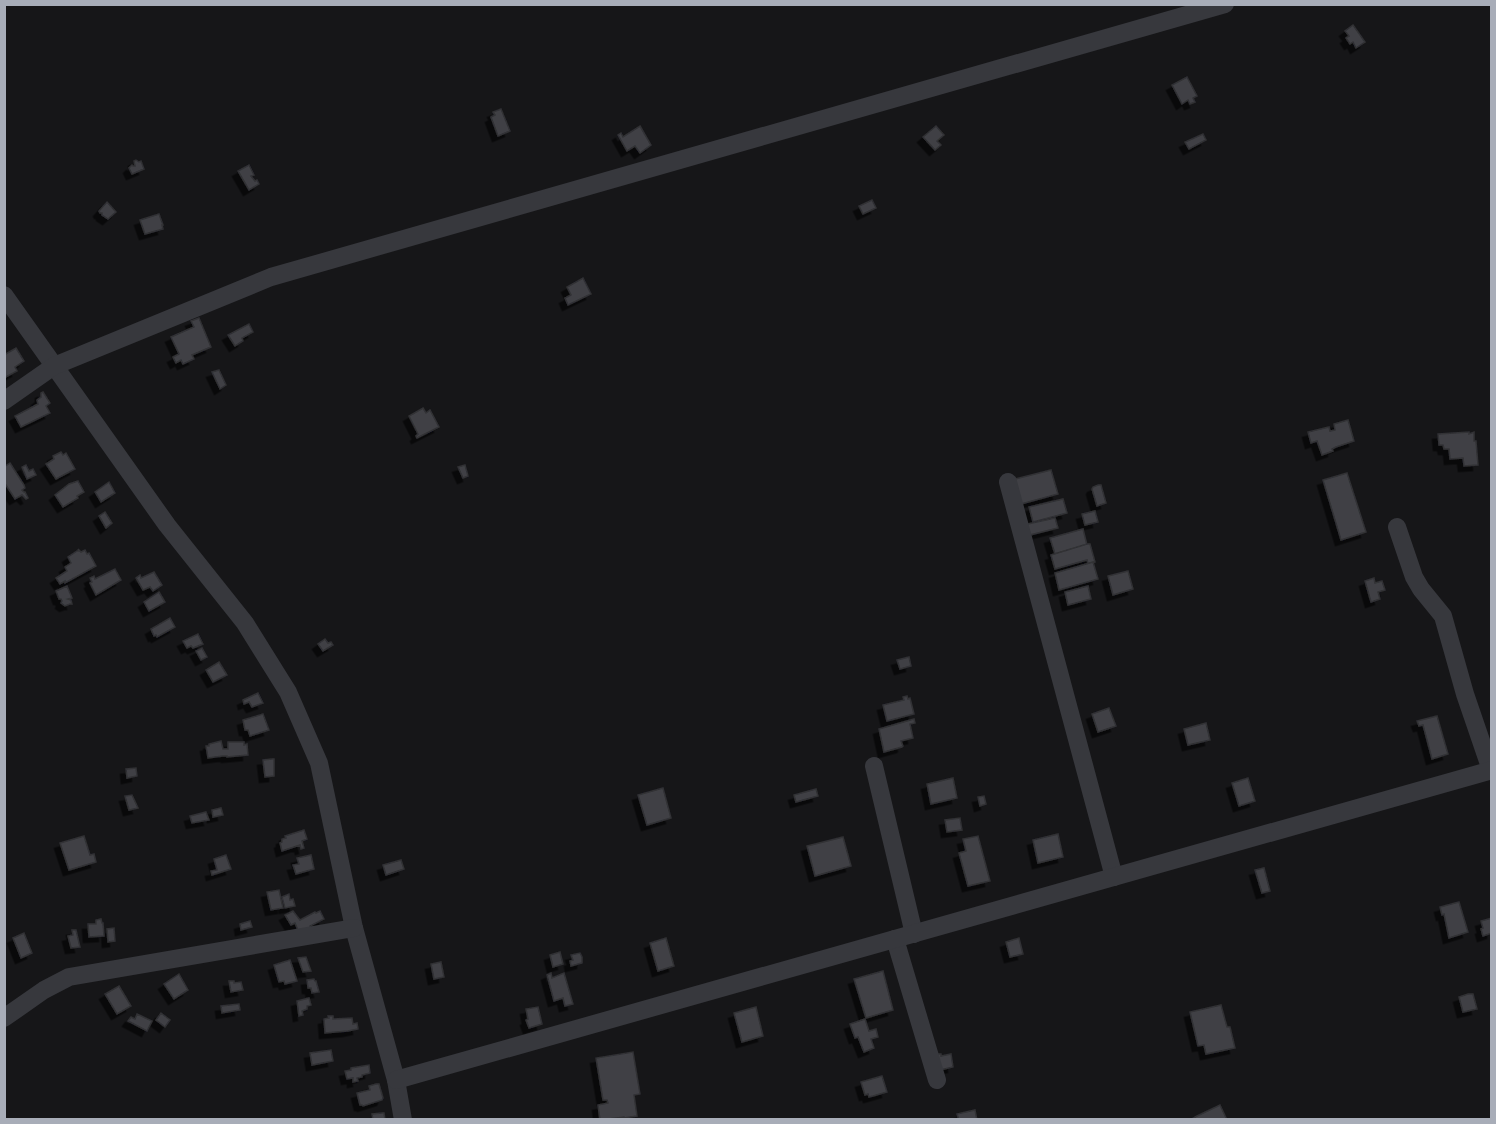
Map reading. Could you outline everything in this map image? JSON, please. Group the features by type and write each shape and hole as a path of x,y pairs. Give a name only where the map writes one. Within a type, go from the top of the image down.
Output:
{"street":[{"path":"4,401 54,366 271,277 1225,4"},
{"path":"4,295 167,525 245,623 288,692 320,763 354,928 396,1080 403,1119"},
{"path":"1008,482 1114,877"},
{"path":"396,1080 1491,770 1465,694 1443,616 1414,577 1397,527"},
{"path":"874,766 914,934"},
{"path":"4,1018 44,990 69,977 354,928"},
{"path":"895,939 937,1080"}],"building":[{"path":"1353,25 1365,42 1356,48 1353,42 1350,44 1346,38 1349,36 1345,31"},
{"path":"1187,77 1197,96 1193,98 1195,102 1190,104 1188,100 1182,104 1172,85"},
{"path":"501,109 510,131 498,136 491,117 495,115 493,112"},
{"path":"640,126 651,145 640,153 635,146 627,151 618,135 621,133 623,137"},
{"path":"936,126 944,135 937,141 941,145 935,150 923,137"},
{"path":"1203,134 1206,140 1189,149 1185,142"},
{"path":"134,161 141,161 144,169 132,174 129,168 132,165 135,166"},
{"path":"249,165 254,175 251,176 259,184 249,190 238,171"},
{"path":"872,200 876,208 863,214 859,206"},
{"path":"107,202 116,212 108,219 99,211"},
{"path":"159,214 163,229 145,234 140,220"},
{"path":"583,278 591,294 568,305 565,298 571,295 567,287"},
{"path":"199,318 211,347 192,355 194,359 183,364 181,360 176,363 173,357 179,354 171,337 194,327 191,321"},
{"path":"249,324 253,332 242,338 243,341 235,346 228,335"},
{"path":"16,348 24,361 15,367 17,371 4,378 4,355"},
{"path":"219,370 226,385 220,389 212,372"},
{"path":"43,392 50,403 46,406 50,413 21,427 15,416 38,404 37,400"},
{"path":"423,408 426,413 430,410 439,427 417,438 418,434 409,416"},
{"path":"1348,420 1354,441 1322,455 1317,441 1311,443 1308,432 1329,427 1330,431 1335,430 1334,424"},
{"path":"1469,432 1469,434 1474,432 1478,465 1464,466 1463,458 1450,459 1449,449 1444,449 1443,445 1439,445 1438,434"},
{"path":"61,452 63,455 66,453 75,469 56,479 46,464 54,459 53,456"},
{"path":"10,463 24,485 25,488 22,490 28,498 26,499 22,495 15,499 4,482 4,467"},
{"path":"26,465 29,471 33,469 36,475 27,479 22,467"},
{"path":"465,465 468,476 463,478 458,467"},
{"path":"1051,470 1058,494 1021,504 1015,479"},
{"path":"1347,473 1366,532 1341,540 1323,480"},
{"path":"78,481 84,492 63,507 55,495 69,484"},
{"path":"109,482 115,493 101,502 95,492"},
{"path":"1101,485 1106,503 1097,506 1092,489"},
{"path":"1063,499 1067,513 1033,522 1029,507"},
{"path":"1095,511 1098,522 1085,525 1082,514"},
{"path":"105,512 112,523 106,528 99,516"},
{"path":"1055,518 1058,528 1026,536 1023,525"},
{"path":"1083,529 1087,545 1055,554 1050,538"},
{"path":"1090,544 1095,562 1088,564 1087,560 1055,569 1051,555"},
{"path":"78,549 89,553 96,566 60,584 56,578 67,571 65,567 71,563 68,557 79,551"},
{"path":"1093,562 1098,579 1059,590 1055,573"},
{"path":"115,569 121,580 96,595 90,578 94,576 95,579"},
{"path":"1128,571 1133,589 1113,595 1108,576"},
{"path":"154,572 162,585 153,591 150,587 143,590 136,578"},
{"path":"1374,578 1375,583 1382,581 1385,590 1378,592 1380,599 1371,602 1365,581"},
{"path":"67,586 72,598 68,599 72,604 65,606 61,603 56,591"},
{"path":"1088,586 1091,599 1068,605 1065,592"},
{"path":"159,592 165,602 149,611 144,602"},
{"path":"170,618 175,627 157,637 154,636 151,629"},
{"path":"198,634 203,644 187,648 183,641"},
{"path":"325,639 333,645 323,651 318,644"},
{"path":"202,648 207,657 201,660 196,651"},
{"path":"909,657 911,666 900,669 897,660"},
{"path":"219,662 227,675 213,682 206,670"},
{"path":"258,693 263,703 252,707 249,702 244,704 243,700"},
{"path":"907,696 908,699 910,698 914,714 887,721 883,705 904,700 903,697"},
{"path":"1109,708 1116,726 1098,732 1092,714"},
{"path":"263,714 269,730 250,736 248,730 245,730 243,720"},
{"path":"1437,716 1448,754 1432,759 1423,725 1419,726 1417,721"},
{"path":"914,719 915,723 910,724 913,738 901,741 902,747 884,752 879,729"},
{"path":"1206,723 1210,740 1188,745 1184,729"},
{"path":"221,741 223,749 228,749 228,742 244,742 244,745 247,744 248,755 208,758 206,746"},
{"path":"274,759 274,776 265,777 263,760"},
{"path":"136,768 137,776 127,778 126,769"},
{"path":"953,778 957,798 931,804 927,784"},
{"path":"1248,778 1255,801 1239,806 1232,783"},
{"path":"663,788 671,818 647,825 638,795"},
{"path":"816,789 818,796 796,802 794,795"},
{"path":"132,795 138,808 129,810 125,796"},
{"path":"984,796 986,804 980,806 978,797"},
{"path":"221,808 223,815 213,817 212,810"},
{"path":"206,812 209,820 192,823 190,816"},
{"path":"960,818 962,830 947,832 945,820"},
{"path":"304,830 307,839 302,841 304,848 301,849 300,845 282,851 280,843 286,838 285,836"},
{"path":"1058,834 1063,857 1038,863 1033,840"},
{"path":"84,836 90,855 94,854 96,862 69,870 60,843"},
{"path":"978,836 990,881 968,886 959,853 966,851 963,839"},
{"path":"843,837 851,866 815,876 807,846"},
{"path":"226,855 231,869 212,875 211,871 217,870 214,859"},
{"path":"311,855 314,869 296,874 293,865 299,864 297,858"},
{"path":"401,860 404,869 386,875 383,865"},
{"path":"1264,868 1270,891 1262,893 1255,870"},
{"path":"279,890 283,908 271,910 267,892"},
{"path":"289,894 295,906 285,908 282,897"},
{"path":"1459,902 1468,932 1449,938 1444,914 1442,915 1440,907"},
{"path":"293,911 300,920 320,911 324,919 310,926 312,930 299,933 295,923 291,925 285,915"},
{"path":"1492,918 1492,933 1483,936 1481,921"},
{"path":"101,919 104,936 89,937 88,924 96,924 96,920"},
{"path":"250,921 252,927 241,930 240,924"},
{"path":"114,928 115,941 108,942 107,929"},
{"path":"72,930 76,930 80,947 71,948 68,936 73,935"},
{"path":"24,933 32,953 21,958 13,938"},
{"path":"666,938 674,966 658,971 650,943"},
{"path":"1019,938 1023,954 1010,957 1006,942"},
{"path":"560,952 563,964 553,967 550,955"},
{"path":"580,953 582,963 571,966 570,961 573,960 571,955"},
{"path":"306,957 311,971 303,972 298,958"},
{"path":"290,960 297,981 285,984 284,981 279,982 274,965"},
{"path":"441,962 444,977 434,979 431,964"},
{"path":"883,971 893,1010 866,1018 854,979"},
{"path":"551,973 552,978 564,973 573,1004 565,1006 563,998 554,1001 547,975"},
{"path":"179,974 188,990 174,999 164,984"},
{"path":"314,979 319,992 312,993 311,988 308,988 307,980"},
{"path":"229,981 241,982 243,990 231,992"},
{"path":"119,986 131,1006 117,1014 105,994"},
{"path":"1473,994 1477,1009 1463,1012 1459,997"},
{"path":"309,998 311,1005 302,1011 303,1015 299,1016 297,1001"},
{"path":"239,1004 240,1010 222,1013 221,1006"},
{"path":"1221,1005 1235,1048 1206,1054 1204,1045 1198,1046 1190,1012"},
{"path":"538,1007 542,1024 529,1028 526,1009"},
{"path":"756,1007 763,1036 742,1042 734,1013"},
{"path":"161,1013 170,1020 165,1027 156,1020"},
{"path":"137,1014 152,1021 147,1031 128,1021 131,1017 135,1019"},
{"path":"328,1016 333,1016 333,1019 352,1018 353,1024 357,1023 358,1029 325,1033 324,1019 329,1018"},
{"path":"865,1019 869,1031 876,1029 878,1037 871,1039 874,1048 864,1052 850,1024"},
{"path":"331,1050 333,1061 312,1065 310,1053"},
{"path":"633,1052 640,1094 634,1095 637,1116 600,1120 598,1105 608,1103 607,1100 603,1100 596,1058"},
{"path":"937,1054 941,1056 951,1054 953,1067 940,1070"},
{"path":"369,1065 370,1073 357,1078 358,1081 353,1082 353,1078 347,1079 345,1071"},
{"path":"882,1076 887,1092 869,1097 868,1094 865,1095 861,1082"},
{"path":"379,1084 382,1100 360,1105 357,1093 370,1090 369,1086"},
{"path":"1220,1105 1227,1120 1190,1120 1197,1116"},
{"path":"975,1110 977,1120 959,1120 957,1114"},
{"path":"384,1113 385,1120 373,1120 372,1114"}]}
